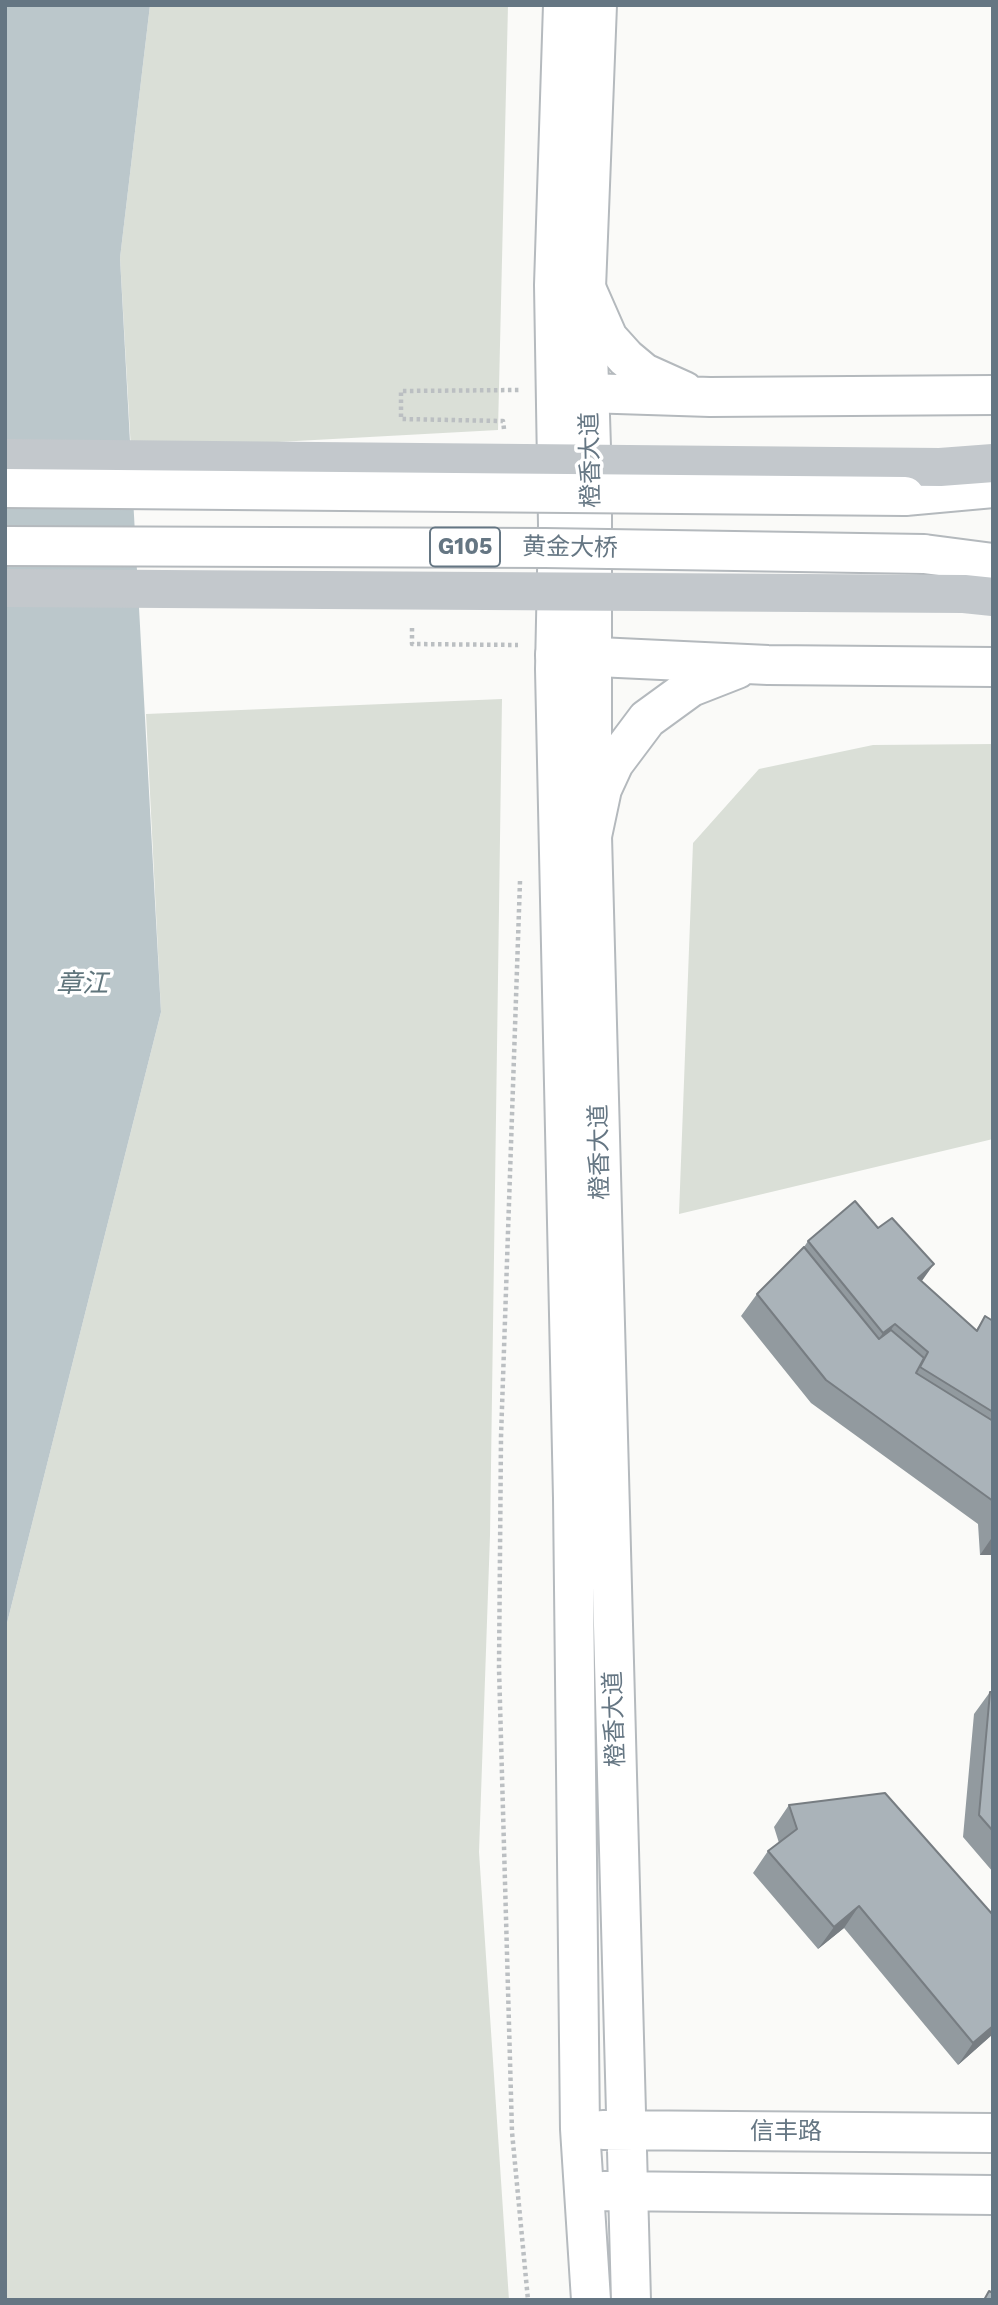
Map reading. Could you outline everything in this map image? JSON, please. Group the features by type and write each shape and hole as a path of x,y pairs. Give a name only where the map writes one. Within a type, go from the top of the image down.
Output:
{"main road":[{"name":"橙香大道","path":"563,5 554,285 573,392 594,656 592,836 631,2300"},
{"name":"橙香大道","path":"591,2300 580,2129 573,1498 537,656 586,288 597,5"},
{"path":"586,288 595,314 608,338 632,364 665,384 710,397"},
{"path":"573,392 710,397 993,395"},
{"name":"G105","path":"5,488 905,496"},
{"path":"905,496 993,488"},
{"path":"905,496 993,498"},
{"name":"黄金大桥","path":"5,546 545,548 924,554"},
{"path":"924,554 993,554"},
{"path":"924,554 993,563"},
{"path":"537,656 594,656 768,665 993,667"},
{"path":"592,836 602,789 614,763 647,719 668,701 715,676 768,665"},
{"name":"信丰路","path":"580,2129 993,2133"},
{"path":"585,2192 628,2190 993,2195"}],"street":[{"path":"5,458 940,467 993,463"},
{"path":"5,588 964,594 993,597"}],"path":[{"path":"519,376 519,404"},
{"path":"504,433 503,422 401,419 401,391 519,390"},
{"path":"412,624 412,644 518,645 537,656"},
{"path":"518,632 518,645"},
{"path":"520,874 501,1437 499,1668 512,2132 528,2300"}],"shaded area":[{"path":"150,5 508,5 498,430 131,450 120,258"},
{"path":"502,699 490,1535 479,1852 509,2300 5,2300 5,1631 161,1012 146,714"},
{"path":"993,744 993,1139 679,1214 693,843 759,769 873,745"}],"water":[{"name":"章江","path":"5,5 150,5 120,258 161,1012 5,1631"}],"building":[{"path":"855,1201 878,1228 892,1218 934,1264 918,1278 977,1331 985,1316 993,1321 993,1412 920,1367 928,1352 895,1324 883,1333 808,1241"},
{"path":"804,1247 879,1339 891,1330 924,1358 916,1373 993,1421 993,1501 826,1380 757,1294"},
{"path":"990,1692 993,1692 993,1831 979,1815"},
{"path":"885,1793 993,1915 993,2026 973,2043 859,1906 834,1927 768,1851 797,1829 789,1805"},
{"path":"989,2291 993,2293 993,2300 984,2300"}]}
